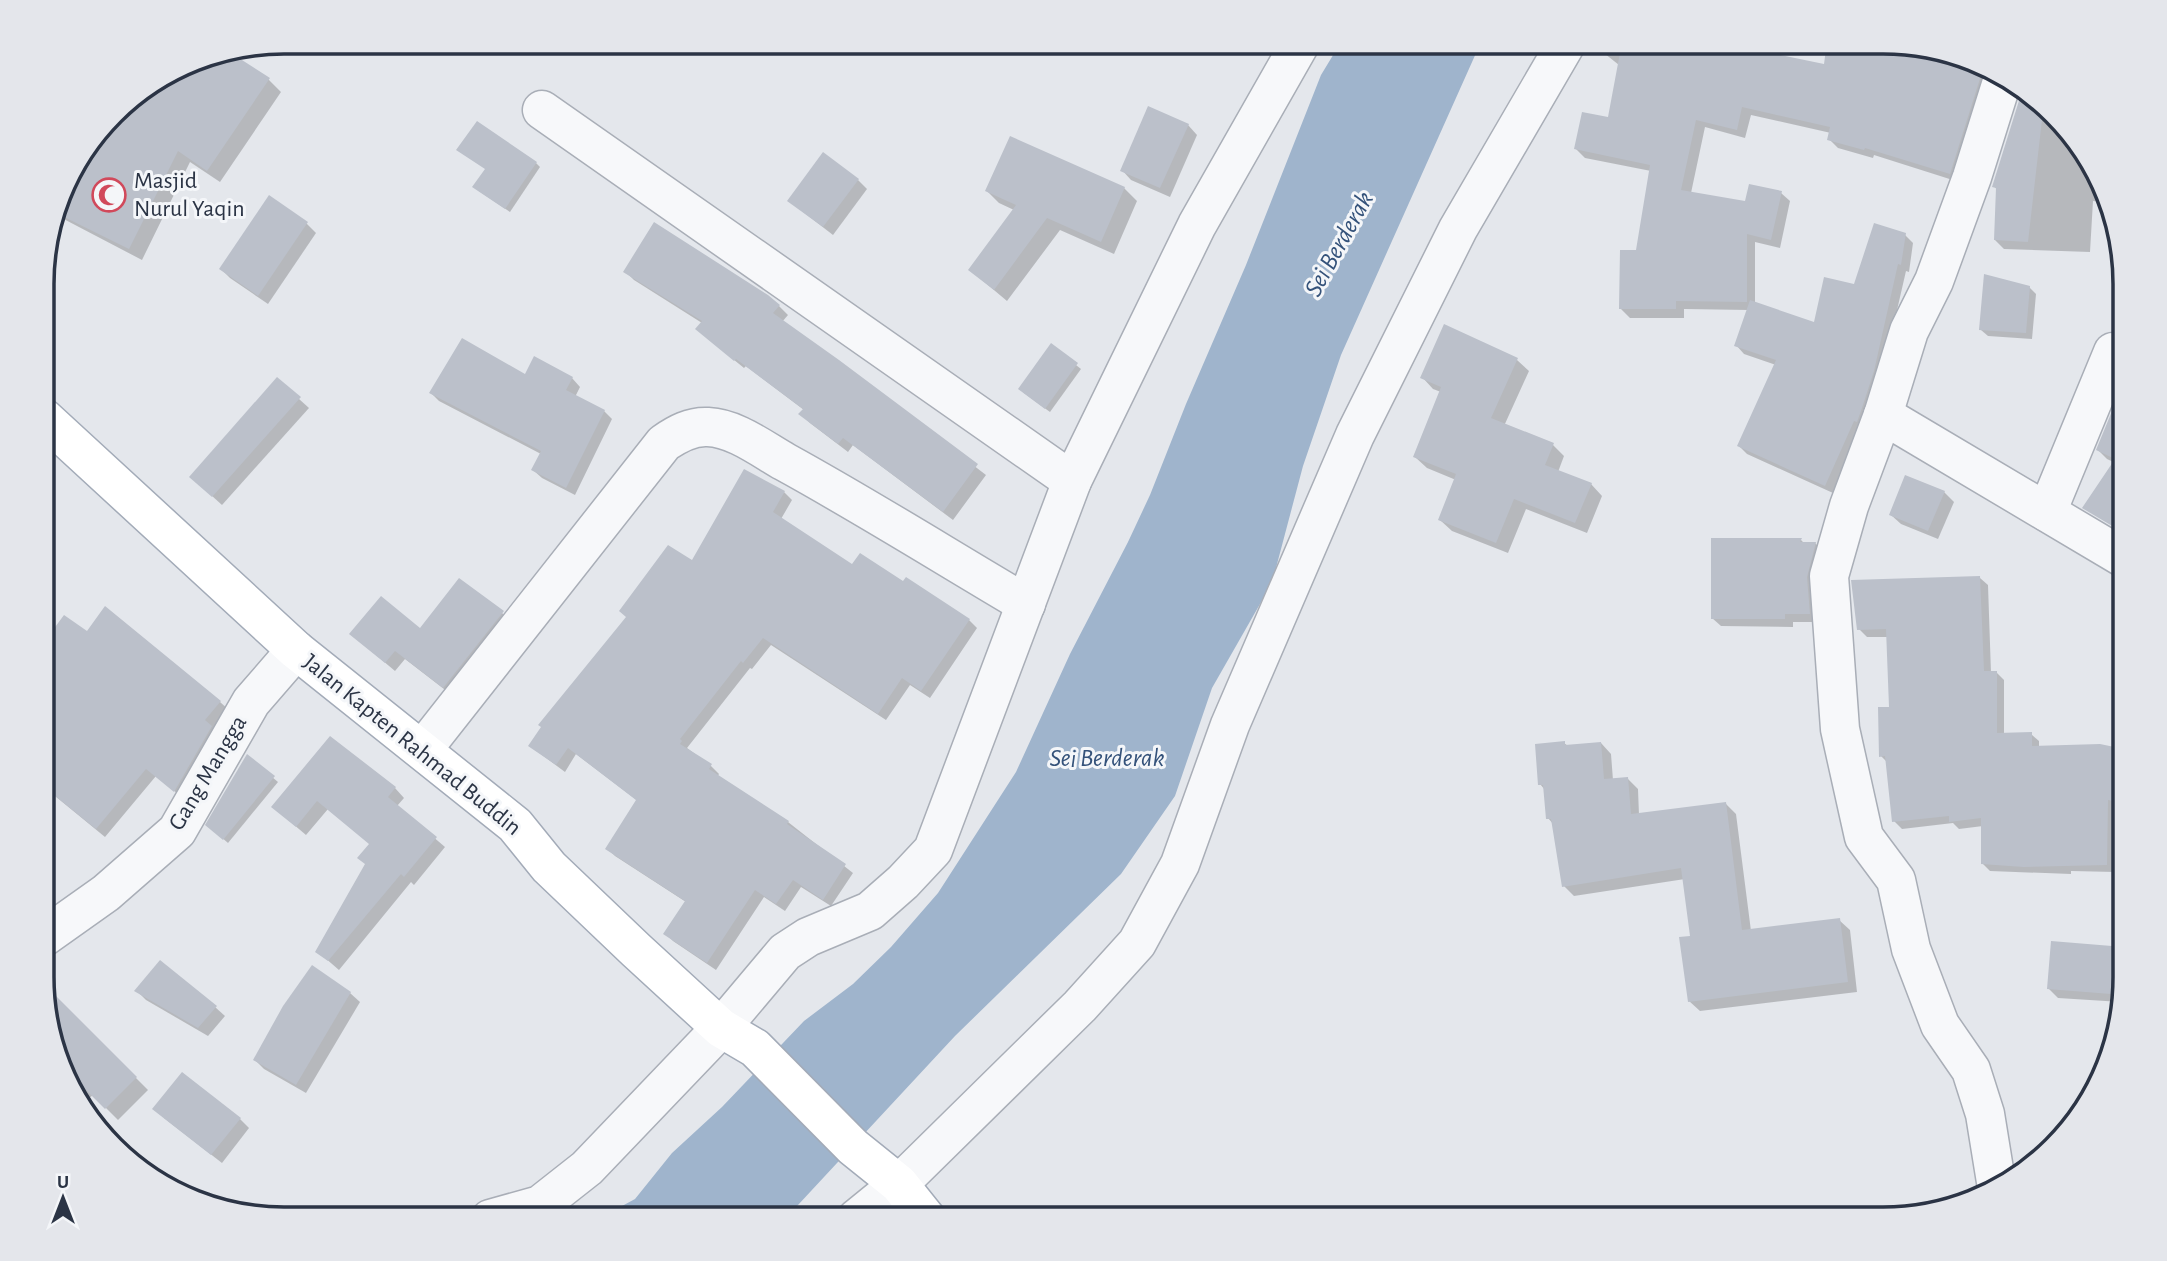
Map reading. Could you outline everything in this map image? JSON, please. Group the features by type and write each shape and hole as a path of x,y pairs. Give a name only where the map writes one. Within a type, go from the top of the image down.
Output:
{"main road":[{"name":"Jalan Kapten Rahmad Buddin","path":"54,427 296,650 515,825 549,866 721,1028 755,1048 853,1147 898,1184 917,1207"}],"street":[{"path":"533,1207 540,1205 587,1168 721,1028 785,952 808,937 870,911 903,882 933,850 1072,481 1197,225 1294,54"},
{"path":"871,1207 898,1184 1080,1006 1136,943 1180,864 1230,725 1355,435 1458,229 1560,54"},
{"path":"1995,1177 1985,1114 1971,1070 1940,1025 1911,948 1896,880 1864,837 1840,729 1829,576 1849,506 1883,415 1909,331 1934,281 1972,177 2000,87"},
{"path":"541,110 1072,481"},
{"path":"2047,512 2112,354"},
{"path":"1883,415 2112,551"},
{"path":"423,749 664,443 678,433 695,428 708,426 728,430 1026,604"},
{"name":"Gang Mangga","path":"54,930 106,892 177,831 251,702 296,650"}],"water":[{"name":"Sei Berderak","path":"1334,54 1476,54 1341,355 1303,466 1272,583 1212,688 1175,796 1121,874 955,1036 796,1207 621,1207 635,1199 672,1153 722,1107 804,1021 853,984 891,947 938,893 1016,772 1070,654 1150,495 1246,265 1321,75"}],"building":[{"path":"1620,54 1776,54 1824,64 1825,54 1882,54 1942,62 1980,77 1950,174 1865,148 1864,150 1827,140 1830,127 1742,107 1737,130 1696,120 1681,190 1745,201 1749,184 1782,191 1771,240 1747,234 1747,302 1676,301 1676,309 1619,309 1620,250 1636,250 1650,165 1574,149 1582,112 1608,117"},
{"path":"240,59 270,78 207,171 178,151 129,249 64,217 85,169 111,133 133,111 157,93 211,66"},
{"path":"2019,100 2042,119 2028,242 1994,240 1996,188 1992,187"},
{"path":"1148,106 1189,124 1160,188 1120,171"},
{"path":"477,121 537,162 505,209 472,187 485,169 456,150"},
{"path":"1010,136 1125,187 1101,242 1047,218 994,290 968,270 1016,205 985,191"},
{"path":"823,152 859,179 823,227 787,201"},
{"path":"269,195 308,222 258,296 219,269"},
{"path":"654,222 768,295 780,305 773,313 978,464 943,512 843,438 838,444 798,414 803,409 736,359 734,361 695,329 702,321 623,272"},
{"path":"1874,223 1906,233 1901,265 1898,264 1874,371 1862,408 1825,486 1737,446 1776,360 1734,346 1750,300 1814,322 1824,277 1854,284"},
{"path":"1984,274 2030,286 2026,333 1979,330"},
{"path":"1444,324 1518,358 1491,418 1554,443 1545,465 1592,483 1575,523 1514,499 1496,543 1438,520 1456,474 1413,457 1441,387 1420,378"},
{"path":"462,338 525,374 534,356 573,377 566,390 605,410 566,488 531,470 541,451 429,393"},
{"path":"1051,343 1078,363 1045,409 1018,389"},
{"path":"277,377 301,397 212,497 189,477"},
{"path":"2112,411 2112,458 2096,450"},
{"path":"2112,463 2112,526 2082,508"},
{"path":"744,469 785,491 773,512 852,564 860,553 903,581 906,577 970,619 921,691 902,678 878,714 763,638 743,663 741,661 680,739 680,744 712,764 709,769 789,821 787,824 846,864 823,900 793,880 776,904 755,890 707,963 663,934 685,901 605,849 636,800 568,748 556,765 528,746 541,727 538,725 626,617 619,611 668,545 692,560"},
{"path":"1905,475 1945,491 1928,531 1889,515"},
{"path":"1711,538 1802,538 1800,542 1816,542 1807,577 1810,614 1785,614 1785,619 1711,619"},
{"path":"1980,576 1984,671 1997,671 1997,733 2032,732 2032,746 2100,744 2112,746 2112,801 2108,800 2107,865 2024,867 1981,864 1981,818 1949,822 1949,816 1892,822 1885,756 1879,757 1878,707 1889,707 1886,629 1857,630 1851,580"},
{"path":"459,578 504,611 443,688 395,651 385,663 349,634 381,596 420,628"},
{"path":"105,606 221,701 205,720 212,726 174,792 146,769 96,829 54,795 54,628 64,615 87,631"},
{"path":"330,736 396,787 388,797 437,837 404,877 401,874 328,961 315,952 365,864 357,858 369,844 317,801 296,827 271,807"},
{"path":"1565,741 1565,745 1601,742 1604,779 1628,777 1631,814 1726,802 1742,930 1840,918 1848,982 1688,1002 1679,937 1690,936 1681,868 1562,887 1551,819 1546,819 1543,785 1538,785 1535,744"},
{"path":"247,754 275,776 223,840 205,825"},
{"path":"2051,941 2112,946 2112,994 2047,989"},
{"path":"160,960 217,1006 198,1028 134,991"},
{"path":"312,965 351,992 296,1085 253,1060 283,1006"},
{"path":"55,995 137,1077 105,1109 78,1078 62,1036"},
{"path":"182,1072 241,1118 211,1155 152,1109"}],"place":[{"name":"Masjid Nurul Yaqin","path":"109,195"}]}
